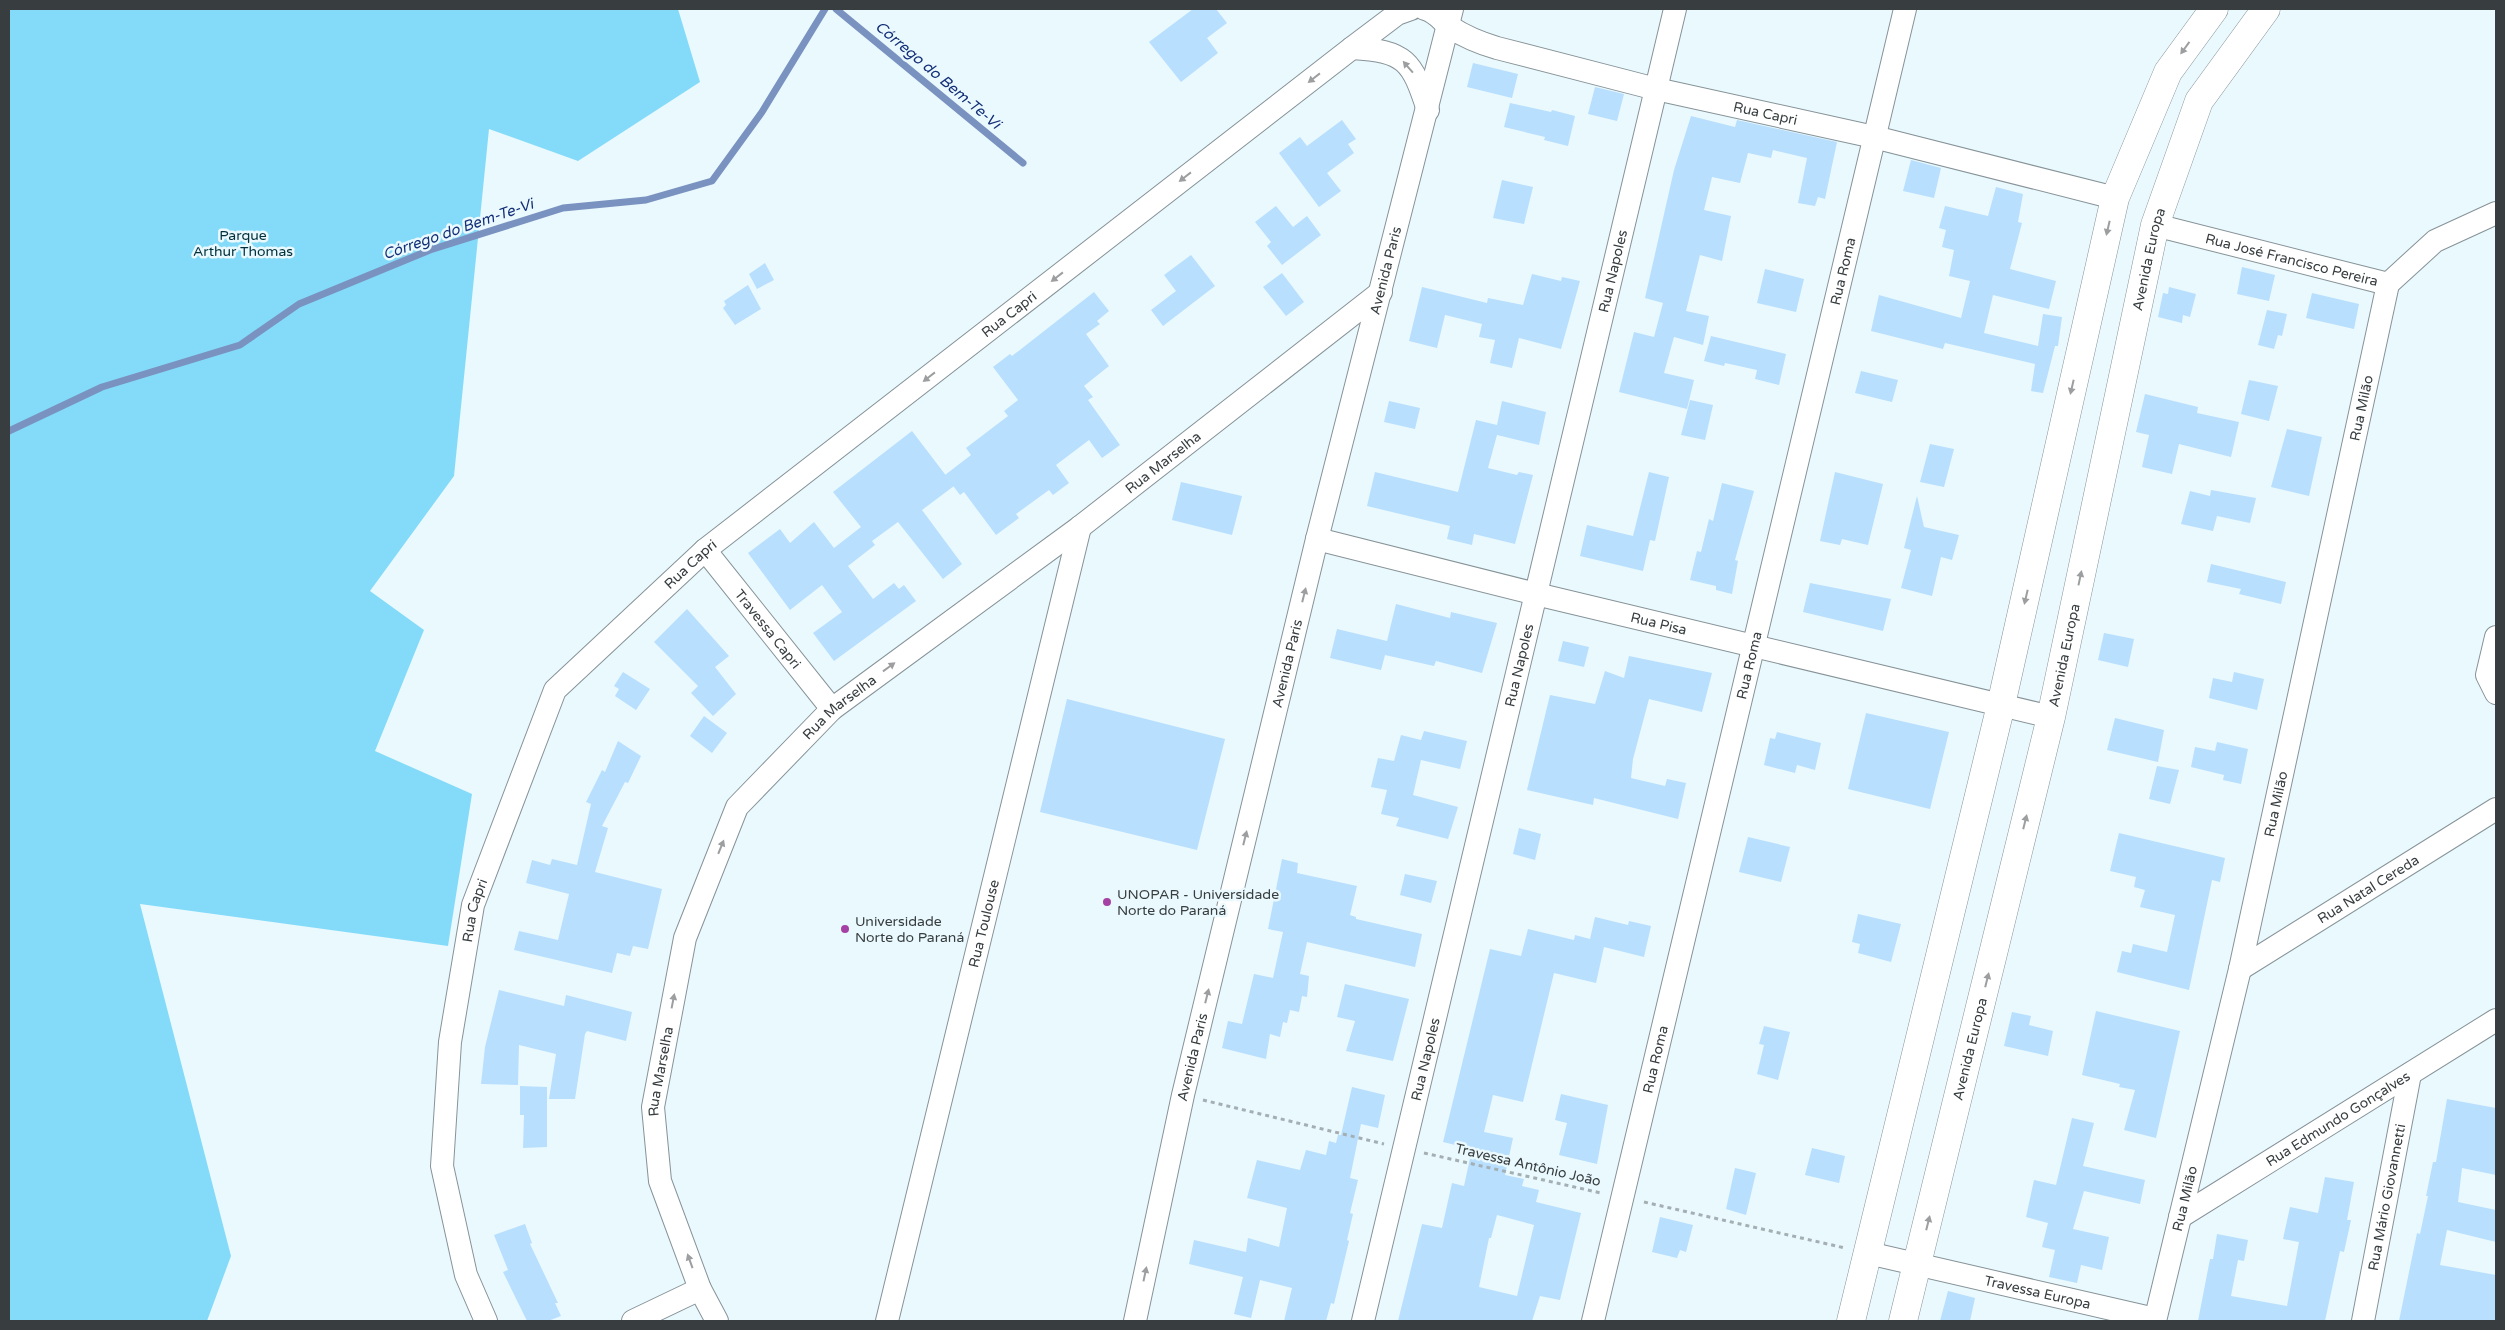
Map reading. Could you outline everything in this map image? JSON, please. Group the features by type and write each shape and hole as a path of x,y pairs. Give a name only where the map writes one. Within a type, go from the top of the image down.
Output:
{"main road":[{"path":"1851,1321 2001,705 2115,198 2168,72 2214,9"},
{"name":"Avenida Europa","path":"1903,1321 2051,717 2155,225 2199,101 2266,9"}],"street":[{"name":"Rua Capri","path":"486,1321 466,1275 442,1166 450,1042 473,905 555,690 705,550 1352,48 1397,14 1412,9"},
{"name":"Rua Capri","path":"1425,9 1450,17 1471,39 1496,48 1656,89 1874,137 2115,198"},
{"name":"Rua Napoles","path":"1364,1321 1675,9"},
{"name":"Rua Roma","path":"1594,1321 1905,9"},
{"name":"Avenida Paris","path":"1135,1321 1183,1095 1317,539 1428,110 1450,17"},
{"path":"1352,48 1375,49 1393,54 1407,63 1418,78 1428,110"},
{"name":"Rua José Francisco Pereira","path":"2155,225 2388,284 2435,240 2496,213"},
{"name":"Rua Milão","path":"2155,1320 2240,969 2388,284"},
{"name":"Rua Marselha","path":"718,1321 700,1289 660,1182 653,1108 685,938 737,808 832,709 1080,527 1381,292"},
{"name":"Rua Toulouse","path":"887,1321 1080,527"},
{"name":"Rua Pisa","path":"1317,539 1536,594 2051,717"},
{"name":"Travessa Capri","path":"705,550 832,709"},
{"path":"2496,637 2487,675 2496,693"},
{"name":"Rua Natal Cereda","path":"2240,969 2496,809"},
{"name":"Rua Edmundo Gonçalves","path":"2180,1217 2496,1020"},
{"name":"Rua Mário Giovannetti","path":"2362,1321 2410,1074"},
{"name":"Travessa Europa","path":"1868,1253 2155,1320"},
{"path":"633,1321 700,1289"}],"path":[{"name":"Travessa Antônio João","path":"1183,1095 1404,1148 1868,1253"}],"green space":[{"name":"Parque Arthur Thomas","path":"9,9 678,9 700,82 578,161 489,129 454,476 370,591 424,630 375,751 472,794 448,946 140,904 231,1256 207,1321 9,1321"}],"building":[{"path":"1193,9 1216,9 1227,23 1207,38 1218,53 1181,82 1149,42"},
{"path":"1473,63 1518,74 1512,98 1467,87"},
{"path":"1595,87 1624,94 1617,121 1588,114"},
{"path":"1510,103 1575,116 1568,146 1544,140 1545,137 1504,127"},
{"path":"1691,116 1735,127 1737,120 1837,142 1825,199 1818,197 1815,206 1798,203 1807,158 1773,150 1771,158 1748,153 1740,183 1712,177 1704,210 1731,216 1722,261 1700,255 1686,311 1709,316 1703,345 1674,337 1664,373 1694,380 1687,409 1619,392 1634,332 1654,337 1663,303 1645,298 1674,170"},
{"path":"1342,120 1356,139 1348,144 1354,153 1327,173 1341,191 1319,207 1279,153 1300,137 1307,146"},
{"path":"1911,160 1941,168 1934,198 1903,191"},
{"path":"1502,180 1533,187 1524,224 1493,218"},
{"path":"1996,187 2023,194 2018,222 2022,223 2010,269 2056,281 2049,309 1993,295 1984,333 2038,346 2043,314 2062,317 2058,346 2055,346 2043,393 2031,391 2035,364 1945,343 1943,349 1871,331 1879,295 1961,318 1970,281 1949,276 1954,250 1942,247 1946,230 1939,228 1945,206 1988,216"},
{"path":"1276,206 1293,227 1307,216 1321,235 1282,265 1267,246 1271,242 1255,222"},
{"path":"1191,255 1215,286 1163,326 1151,310 1176,291 1164,275"},
{"path":"765,263 774,280 757,289 749,274"},
{"path":"2242,267 2275,275 2269,301 2237,294"},
{"path":"1765,269 1804,279 1796,312 1757,303"},
{"path":"1282,273 1304,302 1286,316 1263,287"},
{"path":"1532,274 1561,281 1562,277 1580,281 1561,349 1519,338 1512,368 1490,363 1495,340 1479,337 1482,324 1445,315 1437,348 1409,341 1422,287 1487,303 1488,298 1523,305"},
{"path":"748,285 761,309 735,325 723,308 726,305 724,301"},
{"path":"2169,287 2196,294 2190,317 2183,315 2182,323 2158,317 2163,293 2168,294"},
{"path":"1094,292 1109,311 1097,321 1100,324 1086,334 1109,366 1084,386 1093,397 1088,400 1120,445 1102,458 1089,440 1056,465 1069,483 1053,495 1049,490 1016,514 1019,518 996,535 964,492 960,495 945,475 971,455 966,448 1008,416 1004,411 1018,400 993,367 1010,354 1012,356"},
{"path":"2312,293 2359,304 2354,329 2306,318"},
{"path":"2267,310 2287,314 2282,336 2278,335 2274,349 2258,345"},
{"path":"1711,336 1786,354 1779,385 1755,379 1757,370 1725,363 1724,366 1704,361"},
{"path":"1861,371 1898,380 1892,402 1855,393"},
{"path":"2249,380 2278,386 2269,421 2241,414"},
{"path":"2145,394 2198,407 2197,413 2239,422 2231,457 2179,444 2172,474 2142,467 2149,435 2136,432"},
{"path":"1690,400 1713,405 1705,440 1681,435"},
{"path":"1389,401 1420,408 1415,429 1384,422"},
{"path":"1502,401 1546,412 1539,445 1497,435 1488,468 1517,475 1519,472 1533,475 1515,544 1474,534 1472,545 1447,539 1450,526 1367,506 1375,472 1458,492 1476,420 1497,425"},
{"path":"2287,429 2322,437 2309,496 2271,487"},
{"path":"912,431 954,486 922,510 962,564 943,579 898,522 872,541 875,545 848,566 873,599 894,583 899,589 904,585 916,601 834,661 813,633 842,612 822,585 790,610 748,553 780,529 790,543 814,522 834,548 861,527 833,492"},
{"path":"1930,444 1954,449 1944,487 1920,482"},
{"path":"1649,472 1669,477 1655,541 1650,540 1643,571 1580,556 1587,525 1633,536"},
{"path":"1835,472 1883,484 1868,545 1842,539 1840,545 1820,541"},
{"path":"1181,482 1242,496 1232,535 1172,520"},
{"path":"1722,483 1754,491 1735,560 1738,561 1732,594 1716,590 1716,586 1690,580 1697,551 1701,552 1709,519 1713,521"},
{"path":"2211,490 2256,498 2250,523 2217,516 2213,531 2181,524 2190,491 2210,496"},
{"path":"1917,496 1924,527 1959,535 1952,560 1941,557 1932,596 1901,588 1911,550 1904,548"},
{"path":"2211,564 2286,582 2281,604 2239,594 2241,589 2207,582"},
{"path":"1810,583 1891,599 1883,631 1803,612"},
{"path":"1396,604 1450,618 1451,612 1497,623 1482,673 1436,661 1434,666 1385,655 1381,670 1330,658 1337,629 1387,641"},
{"path":"687,609 729,656 715,667 736,694 713,716 691,693 698,686 654,642"},
{"path":"2104,633 2134,639 2128,667 2098,660"},
{"path":"1563,641 1589,647 1584,667 1558,661"},
{"path":"1629,656 1712,673 1702,712 1649,699 1633,759 1631,778 1665,786 1667,779 1686,783 1678,819 1594,798 1593,805 1527,790 1550,695 1595,704 1605,671 1624,678"},
{"path":"623,672 650,689 636,710 615,696 619,689 614,686"},
{"path":"2234,672 2264,679 2257,710 2209,698 2213,678 2232,682"},
{"path":"1067,699 1225,739 1197,850 1040,812"},
{"path":"1866,713 1949,732 1930,809 1848,789"},
{"path":"704,716 727,733 712,753 690,736"},
{"path":"2115,718 2164,730 2158,762 2107,750"},
{"path":"1424,731 1467,741 1460,769 1421,760 1413,795 1458,807 1448,839 1396,826 1399,818 1381,814 1387,790 1371,787 1378,758 1394,761 1401,735 1421,740"},
{"path":"1777,732 1821,743 1815,770 1797,765 1795,773 1764,765 1770,738 1775,739"},
{"path":"618,741 641,756 628,783 625,782 602,826 608,828 595,872 662,889 648,949 633,946 630,956 617,953 612,973 514,950 519,931 558,940 569,894 526,883 532,860 550,865 552,859 577,865 591,804 586,802 602,770 605,772"},
{"path":"2217,742 2248,749 2241,784 2223,780 2224,775 2191,767 2195,747 2215,751"},
{"path":"2157,766 2179,770 2170,804 2149,799"},
{"path":"1519,828 1541,834 1535,860 1513,854"},
{"path":"2119,833 2225,858 2220,882 2212,880 2189,990 2117,972 2122,951 2131,953 2133,944 2167,952 2175,915 2140,907 2145,890 2134,887 2136,877 2110,871"},
{"path":"1748,837 1790,847 1781,882 1739,872"},
{"path":"1282,859 1298,863 1297,873 1357,886 1350,915 1356,917 1356,919 1422,934 1415,967 1307,942 1300,974 1309,976 1307,997 1302,996 1299,1012 1290,1010 1287,1023 1283,1022 1280,1037 1270,1034 1266,1059 1222,1048 1228,1021 1242,1024 1254,974 1273,978 1283,932 1268,929"},
{"path":"1405,874 1437,881 1431,903 1400,895"},
{"path":"1858,914 1901,924 1891,962 1858,953 1860,944 1852,942"},
{"path":"1595,917 1628,925 1629,921 1651,926 1644,957 1604,947 1596,983 1554,973 1523,1102 1493,1095 1484,1132 1513,1138 1505,1175 1524,1179 1522,1186 1539,1190 1536,1202 1581,1213 1560,1300 1540,1296 1532,1321 1398,1321 1422,1224 1442,1228 1452,1183 1464,1186 1472,1149 1443,1142 1490,949 1521,956 1528,929 1574,940 1575,935 1590,939","holes":["1497,1215 1534,1225 1517,1296 1479,1287 1489,1238 1491,1238"]},
{"path":"1345,984 1409,999 1393,1061 1346,1051 1355,1021 1337,1017"},
{"path":"499,990 564,1006 566,995 632,1012 626,1041 587,1031 575,1099 549,1099 556,1054 519,1045 518,1085 481,1084 485,1047"},
{"path":"2096,1011 2180,1031 2156,1138 2124,1130 2135,1090 2119,1087 2120,1084 2082,1075"},
{"path":"2012,1012 2031,1016 2029,1025 2053,1031 2048,1056 2004,1046"},
{"path":"1764,1026 1790,1032 1778,1080 1757,1074 1764,1045 1759,1044"},
{"path":"520,1086 547,1087 547,1147 523,1148 524,1115 520,1115"},
{"path":"1352,1087 1385,1095 1378,1128 1361,1124 1350,1178 1358,1180 1350,1213 1353,1214 1347,1240 1349,1241 1334,1304 1331,1303 1326,1321 1284,1321 1292,1288 1260,1280 1251,1318 1234,1314 1243,1277 1189,1264 1194,1240 1246,1252 1248,1238 1279,1247 1287,1208 1247,1198 1257,1160 1300,1170 1306,1150 1326,1155 1329,1141 1336,1143 1338,1135 1341,1135"},
{"path":"1561,1094 1608,1105 1597,1164 1559,1155 1567,1123 1555,1120"},
{"path":"2447,1099 2496,1108 2496,1175 2462,1168 2458,1202 2496,1210 2496,1242 2447,1230 2440,1265 2496,1275 2496,1321 2399,1321 2417,1233 2420,1234 2433,1162 2436,1162"},
{"path":"2072,1118 2094,1123 2083,1166 2145,1180 2140,1204 2084,1191 2073,1229 2109,1237 2102,1270 2081,1265 2077,1283 2049,1277 2055,1250 2042,1247 2048,1223 2026,1217 2034,1180 2056,1185"},
{"path":"1812,1148 1845,1156 1839,1183 1805,1175"},
{"path":"1735,1168 1756,1173 1746,1215 1726,1209"},
{"path":"2325,1177 2354,1182 2347,1220 2351,1220 2344,1252 2340,1251 2325,1321 2198,1321 2210,1259 2213,1259 2217,1234 2248,1240 2244,1261 2238,1260 2231,1296 2287,1306 2299,1242 2283,1239 2290,1207 2318,1213"},
{"path":"1660,1217 1693,1225 1686,1252 1680,1250 1677,1258 1652,1252"},
{"path":"525,1224 532,1243 530,1244 558,1303 555,1303 561,1316 548,1321 527,1321 503,1272 508,1270 494,1235"},
{"path":"1948,1291 1975,1298 1970,1321 1940,1321"}],"waterway":[{"name":"Córrego do Bem-Te-Vi","path":"9,431 102,387 240,345 299,304 430,250 563,208 646,200 712,181 762,112 825,9"},
{"name":"Córrego do Bem-Te-Vi","path":"836,9 1023,163"}],"place":[{"name":"UNOPAR - Universidade Norte do Paraná","path":"1107,902"},
{"name":"Universidade Norte do Paraná","path":"845,929"}]}
